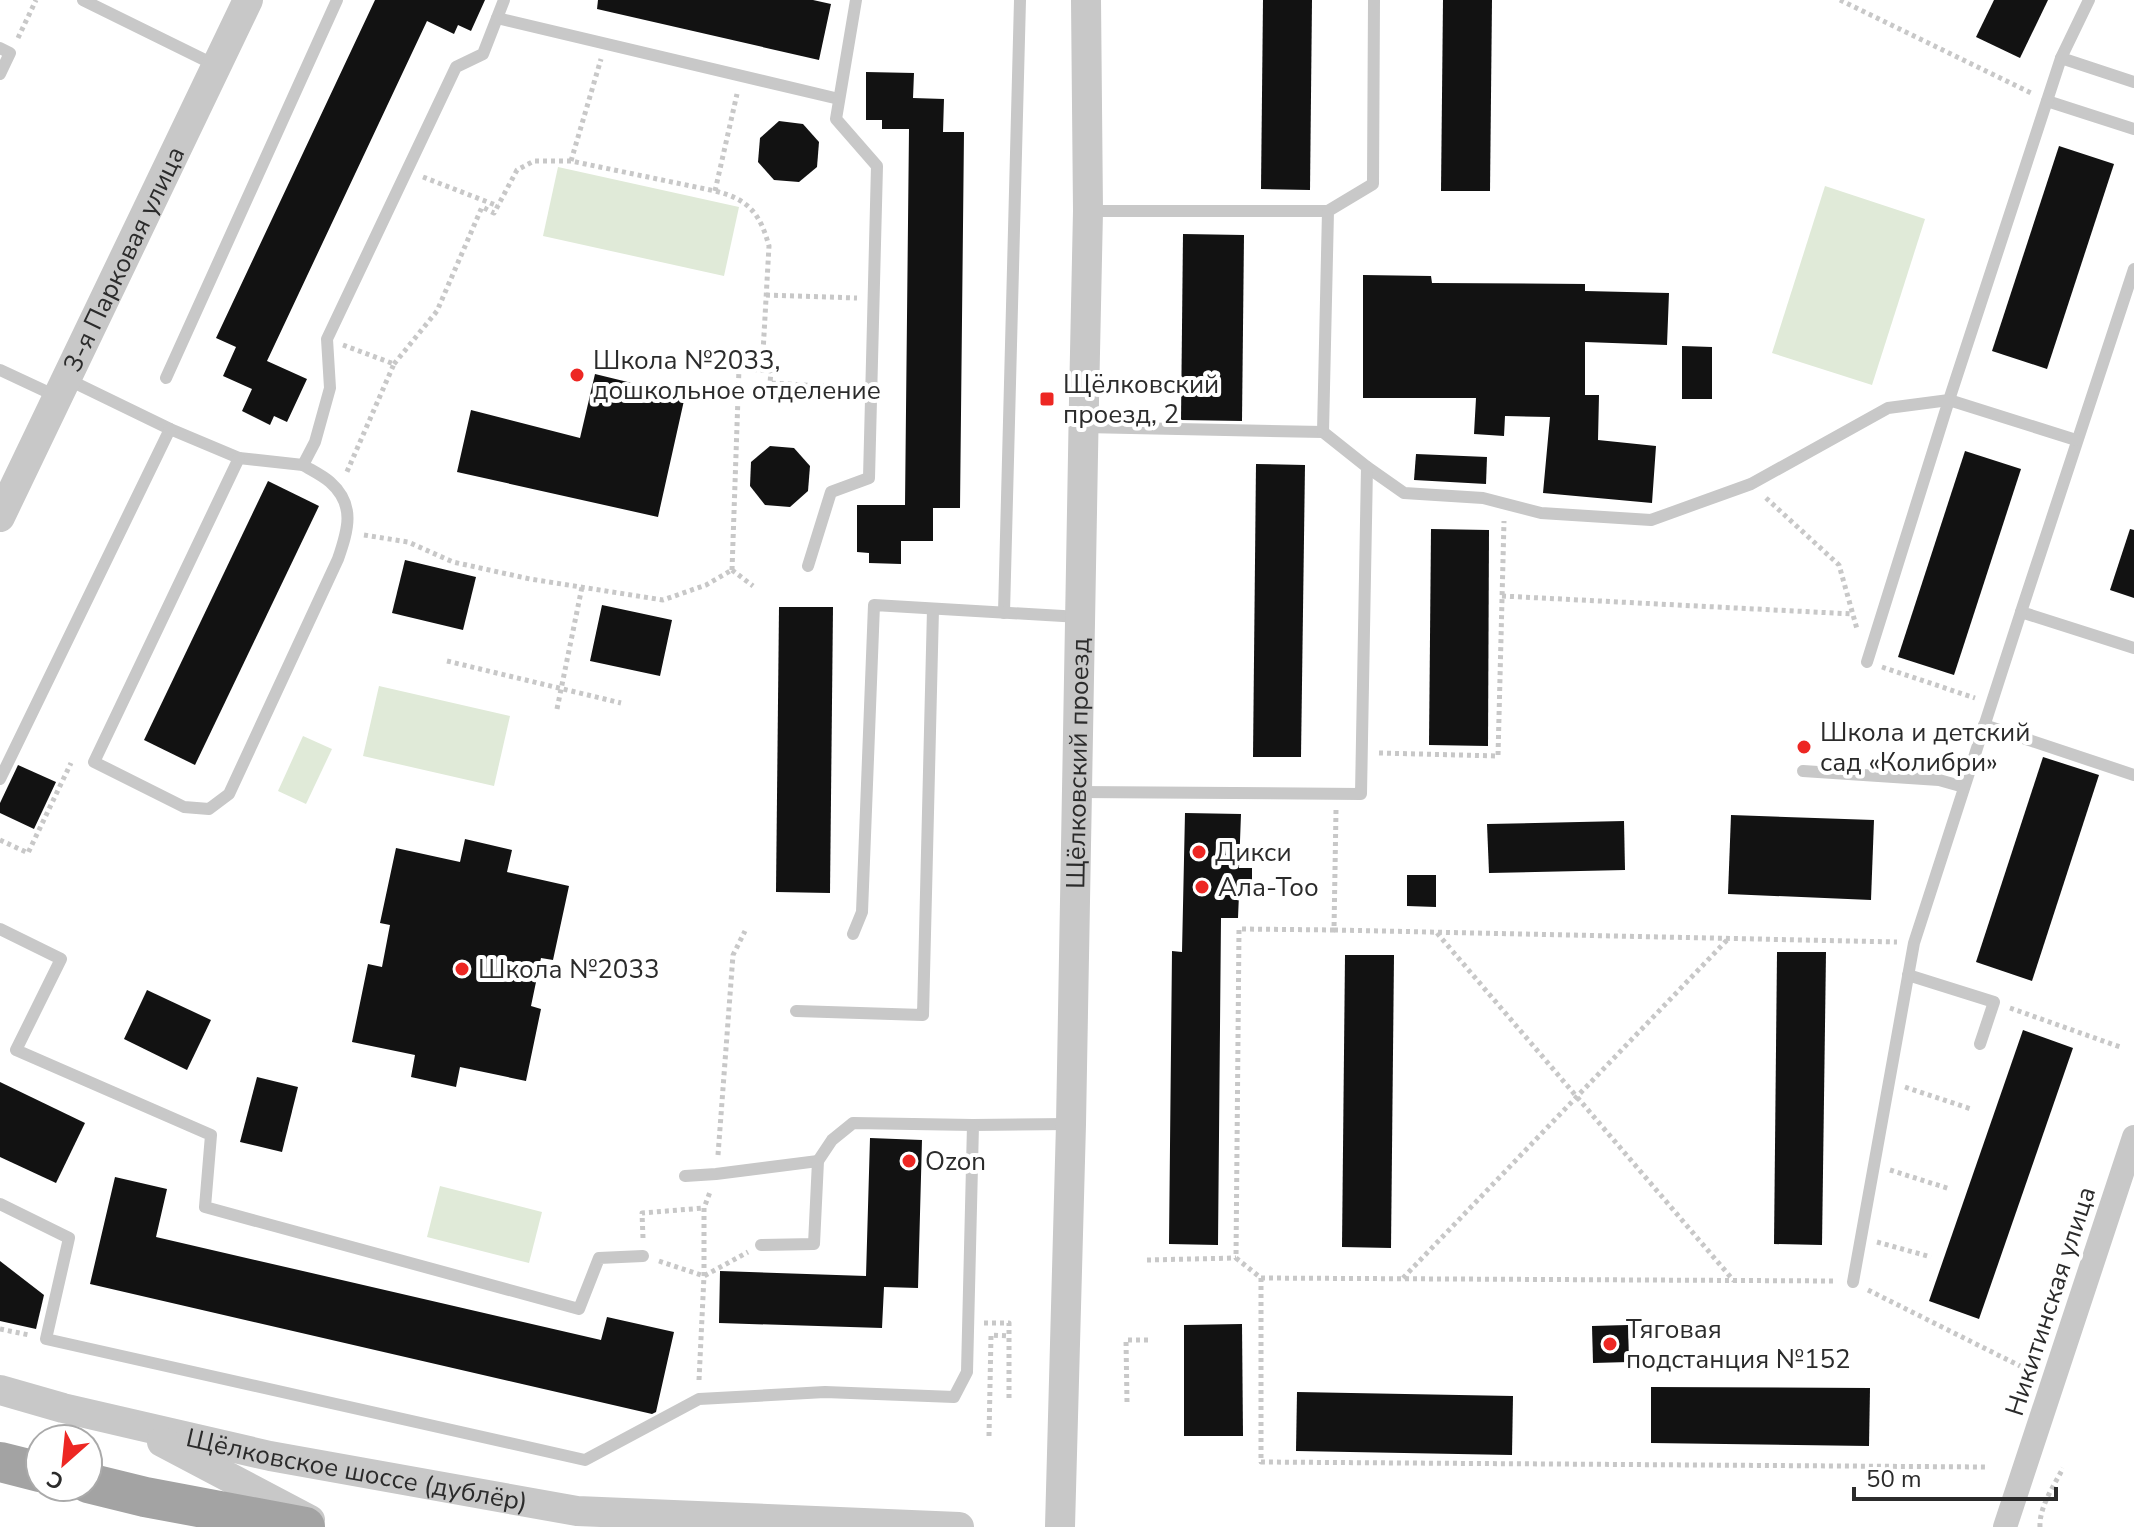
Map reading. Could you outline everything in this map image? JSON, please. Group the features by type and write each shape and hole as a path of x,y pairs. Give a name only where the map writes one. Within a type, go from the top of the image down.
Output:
{"main road":[{"path":"0,1462 24,1468"},
{"path":"104,1487 305,1527"}],"street":[{"name":"3-я Парковая улица","path":"0,517 248,0"},
{"name":"Щёлковский проезд","path":"1060,1527 1071,1124 1088,211 1086,0"},
{"name":"Никитинская улица","path":"2005,1527 2134,1137"},
{"name":"Щёлковское шоссе (дублёр)","path":"0,1390 270,1456 577,1511 959,1527"},
{"path":"124,1422 324,1527"}],"lane":[{"path":"83,0 217,66"},
{"path":"166,378 337,0"},
{"path":"303,465 315,442 330,388 327,339 456,67 483,54 504,0"},
{"path":"808,566 831,492 869,478 877,166 836,119 856,0"},
{"path":"1004,613 1020,0"},
{"path":"1088,211 1328,211 1373,184 1374,0"},
{"path":"1867,662 2061,58 2089,0"},
{"path":"497,18 839,99"},
{"path":"0,74 5,51"},
{"path":"2061,58 2134,82"},
{"path":"2047,101 2134,129"},
{"path":"1323,432 1328,211"},
{"path":"1853,1282 1914,943 2134,269"},
{"path":"0,370 62,388 239,458 303,465 330,482 347,504 348,532 338,559 229,794 209,809 184,807 94,762 239,458"},
{"path":"1084,427 1323,432 1404,493 1483,498 1541,513 1651,520 1751,484 1888,408 1949,400 2076,440"},
{"path":"0,779 170,429"},
{"path":"1077,792 1361,794 1367,467"},
{"path":"853,934 862,912 874,605 1080,617"},
{"path":"796,1011 923,1015 933,609"},
{"path":"2021,612 2134,648"},
{"path":"1984,725 2134,775"},
{"path":"1803,771 1939,780 1964,787"},
{"path":"0,929 61,959 16,1050 211,1135 205,1207 579,1309 599,1258 643,1256"},
{"path":"1908,975 1994,1002 1980,1044"},
{"path":"761,1245 814,1244 818,1161 832,1140 853,1123 1071,1124"},
{"path":"0,1204 69,1238 46,1339 585,1460 699,1399 825,1392 954,1397 967,1372 973,1125"},
{"path":"685,1176 818,1161"}],"path":[{"path":"5,51 36,0"},
{"path":"1840,0 2047,101"},
{"path":"571,161 605,43"},
{"path":"715,191 741,76"},
{"path":"338,493 394,364 437,311 482,207 494,213 517,170 534,161 571,161 715,191 733,196 752,210 764,226 769,246 762,370"},
{"path":"407,171 498,206"},
{"path":"766,295 874,299"},
{"path":"327,339 394,364"},
{"path":"732,570 739,368 771,371 770,383 871,389"},
{"path":"1362,752 1498,756 1504,503"},
{"path":"348,532 408,542 453,562 530,579 663,600 706,585 732,570"},
{"path":"732,570 753,586"},
{"path":"557,709 582,587"},
{"path":"1502,596 1853,614"},
{"path":"447,661 621,703"},
{"path":"0,840 28,853 71,763"},
{"path":"1334,930 1336,794"},
{"path":"1236,1258 1239,929 1914,943"},
{"path":"699,1399 704,1208 716,1174 733,955 745,931"},
{"path":"1436,932 1734,1281"},
{"path":"1403,1279 1728,939"},
{"path":"1994,1002 2123,1048"},
{"path":"1889,1082 1971,1109"},
{"path":"1874,1165 1950,1189"},
{"path":"704,1208 642,1213 643,1256 704,1276 761,1245"},
{"path":"1861,1237 1931,1257"},
{"path":"1147,1260 1236,1258 1261,1278 1853,1282 2020,1366"},
{"path":"1261,1278 1261,1462 1987,1467"},
{"path":"967,1323 1009,1323 1009,1401"},
{"path":"0,1329 46,1339"},
{"path":"989,1436 991,1335 1009,1336"},
{"path":"1127,1402 1126,1340 1149,1340"},
{"path":"2040,1527 2044,1505 2063,1468"}],"green space":[{"path":"558,167 739,207 724,276 543,236"},
{"path":"1825,186 1925,219 1872,385 1772,353"},
{"path":"379,686 510,716 494,786 363,756"},
{"path":"303,736 332,749 306,804 278,791"},
{"path":"440,1186 542,1212 529,1263 427,1237"}],"building":[{"path":"375,0 485,0 471,31 458,25 454,34 427,21 267,361 307,379 287,422 274,416 270,425 242,411 252,389 223,376 236,347 216,338"},
{"path":"598,0 813,0 831,4 819,60 597,9"},
{"path":"1263,0 1312,0 1310,190 1261,189"},
{"path":"1443,0 1492,0 1490,191 1441,191"},
{"path":"1994,0 2048,0 2020,58 1976,37"},
{"path":"866,72 914,73 913,98 944,99 943,132 964,132 960,508 933,508 933,541 901,541 901,564 869,563 869,553 857,552 857,505 905,505 909,129 882,129 882,120 866,120"},
{"path":"779,121 803,124 819,142 817,167 799,182 774,180 758,162 760,138"},
{"path":"2059,146 2114,164 2047,369 1992,351"},
{"path":"1183,234 1244,235 1242,421 1181,420"},
{"path":"1363,275 1431,276 1432,283 1585,284 1585,291 1669,293 1667,345 1585,342 1585,395 1599,395 1598,440 1656,446 1652,503 1543,493 1550,417 1505,416 1504,436 1474,434 1476,398 1363,398"},
{"path":"1682,346 1712,347 1712,399 1682,399"},
{"path":"595,374 685,396 658,517 457,472 471,410 580,438"},
{"path":"770,446 794,448 810,466 808,491 790,507 765,505 750,486 751,462"},
{"path":"1965,451 2021,469 1954,675 1898,657"},
{"path":"1416,454 1487,457 1486,484 1414,480"},
{"path":"1256,464 1305,465 1301,757 1253,757"},
{"path":"268,481 319,506 195,765 144,740"},
{"path":"1431,529 1489,530 1488,746 1429,745"},
{"path":"2130,529 2134,530 2134,598 2110,590"},
{"path":"405,560 476,577 463,630 392,613"},
{"path":"602,605 672,620 660,676 590,661"},
{"path":"779,607 833,607 830,893 776,892"},
{"path":"2043,757 2099,775 2032,981 1976,962"},
{"path":"18,765 56,782 34,829 0,813 0,803"},
{"path":"1185,813 1241,814 1239,868 1252,868 1252,894 1239,894 1238,918 1221,918 1218,1245 1169,1244 1172,951 1182,952"},
{"path":"1731,815 1874,820 1871,900 1728,894"},
{"path":"1624,821 1625,870 1489,873 1487,824"},
{"path":"465,839 512,850 507,872 569,886 553,960 541,958 531,1006 541,1009 526,1081 460,1067 456,1087 411,1077 415,1055 352,1042 368,964 382,967 390,925 380,923 396,848 460,862"},
{"path":"1407,875 1436,875 1436,907 1407,906"},
{"path":"1777,952 1826,952 1822,1245 1774,1244"},
{"path":"1345,955 1394,955 1391,1248 1342,1247"},
{"path":"147,990 211,1020 187,1070 124,1039"},
{"path":"2023,1030 2073,1048 1979,1319 1929,1301"},
{"path":"257,1077 298,1087 282,1152 240,1142"},
{"path":"0,1082 85,1123 56,1183 0,1157"},
{"path":"870,1138 922,1140 918,1288 884,1287 882,1328 719,1323 720,1271 866,1276"},
{"path":"115,1177 167,1189 156,1237 601,1340 607,1317 674,1332 656,1412 652,1414 90,1284"},
{"path":"0,1261 44,1295 36,1329 0,1321"},
{"path":"1242,1324 1243,1436 1184,1436 1184,1325"},
{"name":"Тяговая подстанция №152","path":"1628,1325 1629,1362 1593,1363 1592,1326"},
{"path":"1651,1387 1870,1388 1869,1446 1651,1443"},
{"path":"1297,1392 1513,1396 1512,1455 1296,1451"}],"place":[{"name":"Школа №2033, дошкольное отделение","path":"577,375"},
{"name":"Щёлковский проезд, 2","path":"1047,399"},
{"name":"Школа и детский сад «Колибри»","path":"1804,747"},
{"name":"Дикси","path":"1199,852"},
{"name":"Ала-Тоо","path":"1202,887"},
{"name":"Школа №2033","path":"462,969"},
{"name":"Ozon","path":"909,1161"},
{"name":"Тяговая подстанция №152","path":"1610,1344"}]}
